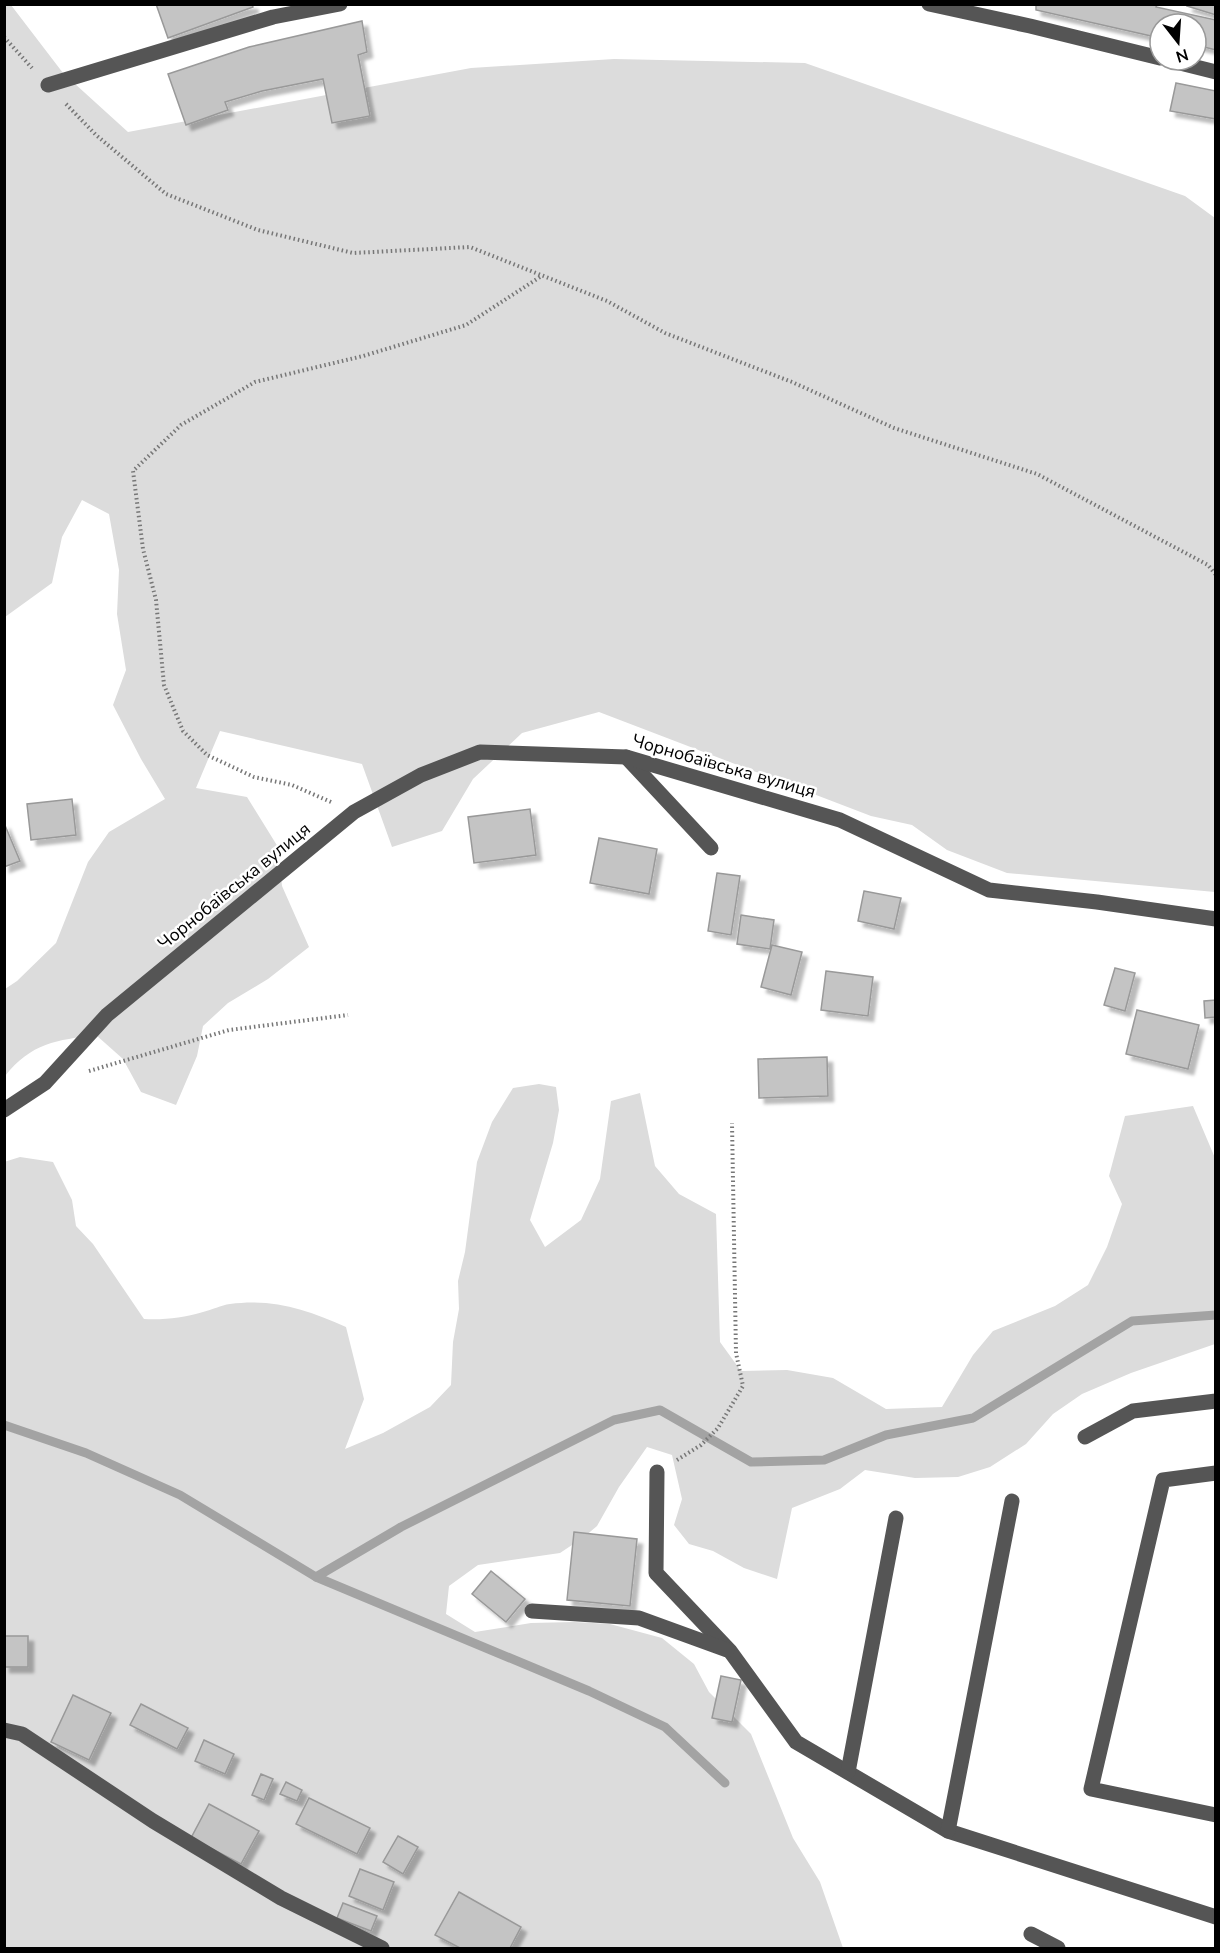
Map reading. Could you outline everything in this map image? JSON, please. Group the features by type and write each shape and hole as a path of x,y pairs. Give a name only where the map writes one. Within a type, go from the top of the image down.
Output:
{"street":[{"path":"48,85 272,11 340,4"},
{"path":"929,4 1148,55"},
{"name":"Чорнобаївська вулиця","path":"4,1110 45,1083 107,1015 354,813 421,775 480,753 626,757 840,820 989,890 1097,902 1215,919"},
{"path":"626,757 711,848"},
{"path":"1085,1437 1133,1411 1215,1401"},
{"path":"657,1472 656,1573 730,1651 796,1742 948,1832 1215,1917"},
{"path":"1215,1473 1163,1480 1091,1789 1215,1815"},
{"path":"948,1832 1012,1501"},
{"path":"848,1772 896,1518"},
{"path":"532,1611 639,1618 730,1651"},
{"path":"4,1730 22,1734 153,1821 281,1899 382,1948"},
{"path":"1031,1934 1058,1948"}],"path":[{"path":"4,36 96,135 166,194 258,230 353,253 470,247 607,302 665,333 792,382 894,428 1037,474 1208,564 1215,574"},
{"path":"354,813 292,785 254,777 207,755 183,731 164,685 156,600 143,549 134,471 181,425 255,382 363,356 466,325 541,276"},
{"path":"84,1073 229,1030 348,1015"},
{"path":"701,1445 718,1428 743,1386 736,1353 732,1123"}],"shaded area":[{"path":"5,5 11,5 63,73 128,132 471,68 614,59 805,63 1185,196 1215,218 1215,892 1007,873 947,850 912,825 871,816 599,712 522,733 473,779 442,831 392,847 362,764 220,731 196,788 247,797 278,847 282,886 309,947 268,979 228,1003 203,1026 197,1056 176,1105 141,1092 123,1059 96,1035 46,1045 25,1056 5,1076 5,989 17,981 56,943 88,862 109,832 165,799 113,705 126,670 117,614 119,570 109,514 82,500 62,537 52,583 5,617"},
{"path":"539,1084 556,1087 559,1110 553,1143 530,1220 545,1247 581,1220 600,1179 611,1101 640,1093 655,1166 679,1194 716,1214 720,1342 741,1371 787,1370 833,1378 886,1409 942,1407 973,1355 993,1331 1055,1306 1088,1285 1107,1247 1122,1204 1109,1176 1125,1116 1193,1106 1215,1158 1215,1344 1131,1373 1082,1394 1053,1414 1026,1444 990,1467 958,1477 915,1478 865,1470 840,1489 792,1508 777,1579 744,1568 713,1551 689,1544 674,1525 682,1499 672,1455 647,1447 619,1487 597,1526 584,1537 560,1553 478,1565 449,1586 446,1614 475,1632 531,1623 610,1624 662,1638 694,1664 709,1692 751,1734 793,1838 820,1882 843,1948 5,1948 4,1162 20,1157 53,1162 72,1200 76,1226 93,1244 144,1319 181,1317 227,1305 261,1303 290,1307 318,1315 346,1327 364,1399 345,1449 383,1433 430,1407 451,1385 453,1342 459,1309 458,1281 465,1252 477,1162 492,1122 513,1088"}],"building":[{"path":"156,4 252,4 253,7 168,38"},
{"path":"1036,4 1157,4 1156,7 1179,12 1148,12 1148,35 1036,10"},
{"path":"1188,4 1216,4 1216,15 1208,12 1187,6"},
{"path":"1208,18 1216,20 1216,50 1208,48"},
{"path":"362,21 367,52 358,55 370,116 332,123 323,79 262,91 225,102 228,110 186,125 168,74 249,47"},
{"path":"1176,83 1216,91 1216,119 1170,111"},
{"path":"72,799 76,835 31,840 27,804"},
{"path":"530,809 536,855 474,863 468,817"},
{"path":"4,823 20,861 4,867"},
{"path":"599,838 657,849 649,894 590,883"},
{"path":"717,873 740,876 731,935 708,931"},
{"path":"864,891 901,898 894,929 858,921"},
{"path":"741,915 774,920 770,949 737,944"},
{"path":"772,945 802,952 791,995 761,987"},
{"path":"1115,968 1135,973 1125,1011 1104,1005"},
{"path":"826,971 873,977 868,1016 821,1010"},
{"path":"1216,1000 1216,1017 1205,1018 1204,1001"},
{"path":"1137,1010 1199,1025 1188,1069 1126,1054"},
{"path":"827,1057 828,1096 759,1098 758,1059"},
{"path":"574,1532 637,1539 630,1606 567,1600"},
{"path":"491,1571 525,1599 506,1622 472,1594"},
{"path":"4,1636 28,1636 28,1667 4,1667"},
{"path":"721,1676 741,1680 732,1722 712,1718"},
{"path":"73,1695 111,1713 89,1760 51,1742"},
{"path":"141,1704 188,1728 177,1749 130,1725"},
{"path":"204,1740 234,1754 225,1774 195,1761"},
{"path":"261,1774 273,1779 264,1800 252,1795"},
{"path":"286,1782 302,1790 297,1801 280,1794"},
{"path":"309,1798 370,1828 357,1854 296,1824"},
{"path":"209,1804 259,1831 241,1864 191,1838"},
{"path":"398,1836 418,1847 403,1874 383,1862"},
{"path":"360,1869 394,1882 383,1910 349,1896"},
{"path":"459,1892 521,1927 510,1948 460,1948 435,1935"},
{"path":"343,1903 377,1916 371,1931 337,1918"}],"waterway":[{"path":"316,1577 401,1527 614,1420 660,1410 751,1462 824,1460 886,1435 973,1418 1132,1321 1216,1315"},
{"path":"4,1425 86,1453 180,1495 316,1577 589,1691 665,1727 725,1783"}]}
